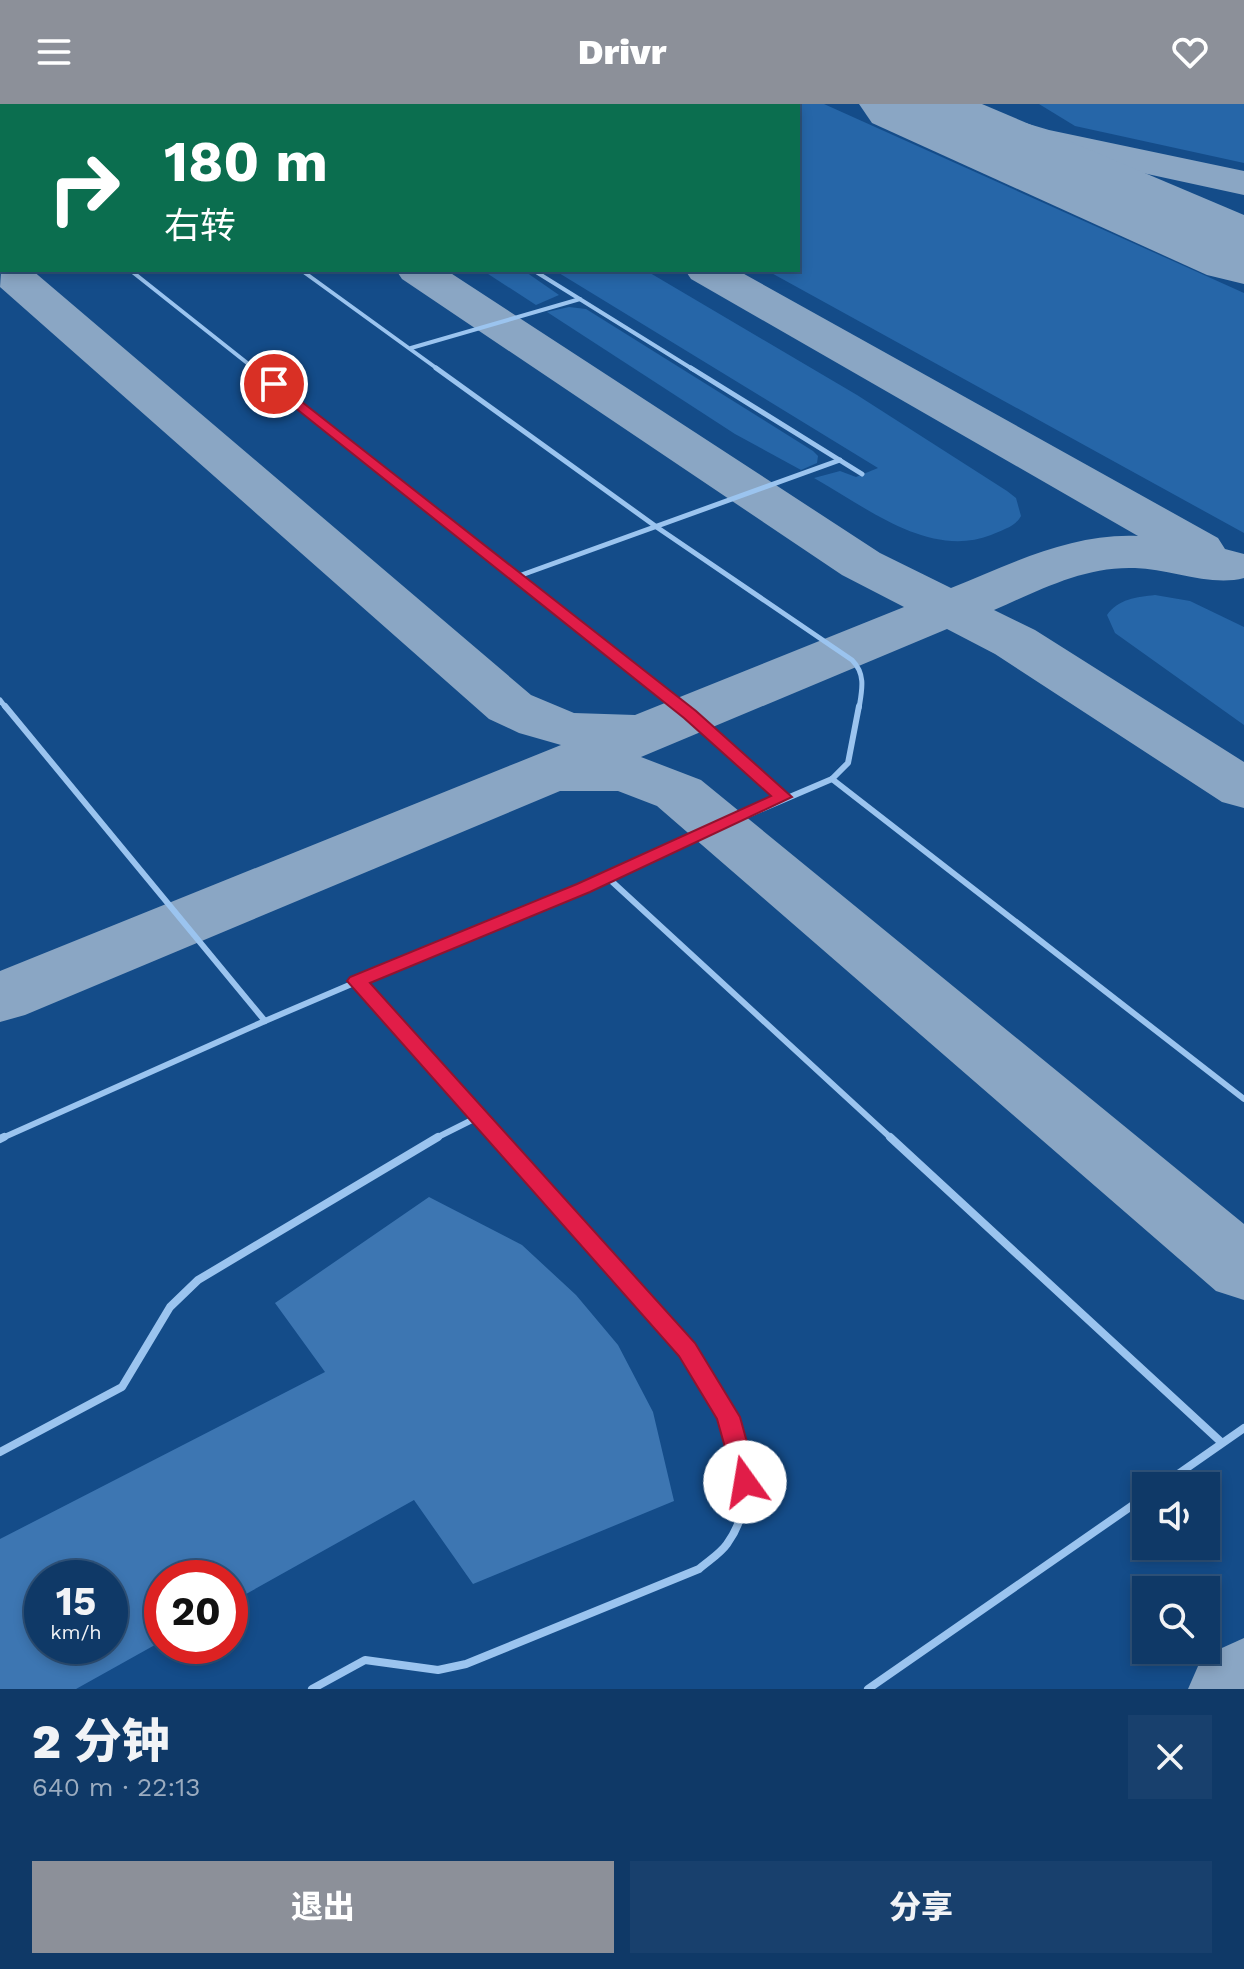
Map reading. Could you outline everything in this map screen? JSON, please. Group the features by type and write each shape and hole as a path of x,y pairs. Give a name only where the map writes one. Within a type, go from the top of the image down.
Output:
{"lane":[{"path":"133,272 690,714 783,797"},
{"path":"0,1139 357,981 607,877 783,797 832,779 848,763 863,685 859,667 658,528 304,272"},
{"path":"536,272 862,474"},
{"path":"411,348 580,299"},
{"path":"516,577 840,460"},
{"path":"0,700 265,1021"},
{"path":"832,779 1244,1099"},
{"path":"607,877 1221,1442"},
{"path":"312,1689 365,1660 438,1670 466,1664 710,1562 733,1536 743,1511 745,1482 728,1417 694,1360 357,981"},
{"path":"0,1452 122,1387 135,1372 170,1307 198,1280 406,1153 478,1117"},
{"path":"1180,1472 1244,1428"},
{"path":"868,1689 1132,1506"}],"shaded area":[{"path":"800,104 824,104 1244,293 1244,533 770,272 800,272"},
{"path":"1039,104 1244,104 1244,163 1075,126"},
{"path":"485,272 526,272 559,295 536,305"},
{"path":"557,272 648,272 857,395 1007,491 1016,498 1021,516 1004,530 991,535 968,541 944,540 899,526 814,478 840,471 856,477 878,468"},
{"path":"569,307 586,309 813,451 818,456 817,463 801,470 735,434 547,312"},
{"path":"1155,595 1190,601 1244,627 1244,725 1115,633 1107,615 1111,610 1128,600"}],"building":[{"path":"429,1197 522,1245 576,1295 618,1345 653,1412 674,1501 473,1584 414,1500 248,1593 248,1560 144,1560 144,1651 128,1660 128,1560 24,1560 24,1664 121,1664 76,1689 0,1689 0,1539 325,1372 275,1303"}],"taxiway":[{"path":"922,104 1042,140 1244,183"},
{"path":"1078,170 1198,233"},
{"path":"8,272 510,707 540,721 572,730 604,734 637,733"},
{"path":"420,272 861,564 949,609"},
{"path":"710,272 1199,549"},
{"path":"949,609 1072,558 1092,554 1151,553 1229,566"},
{"path":"0,998 949,609"},
{"path":"949,609 1015,642 1244,789"},
{"path":"564,774 626,772 679,793 1244,1269"},
{"path":"1236,1689 1244,1683"}],"runway":[{"path":"904,104 1244,253"}],"route":[{"path":"274,384 690,714 783,797 583,888 357,981 687,1349 728,1417 745,1482"}]}
